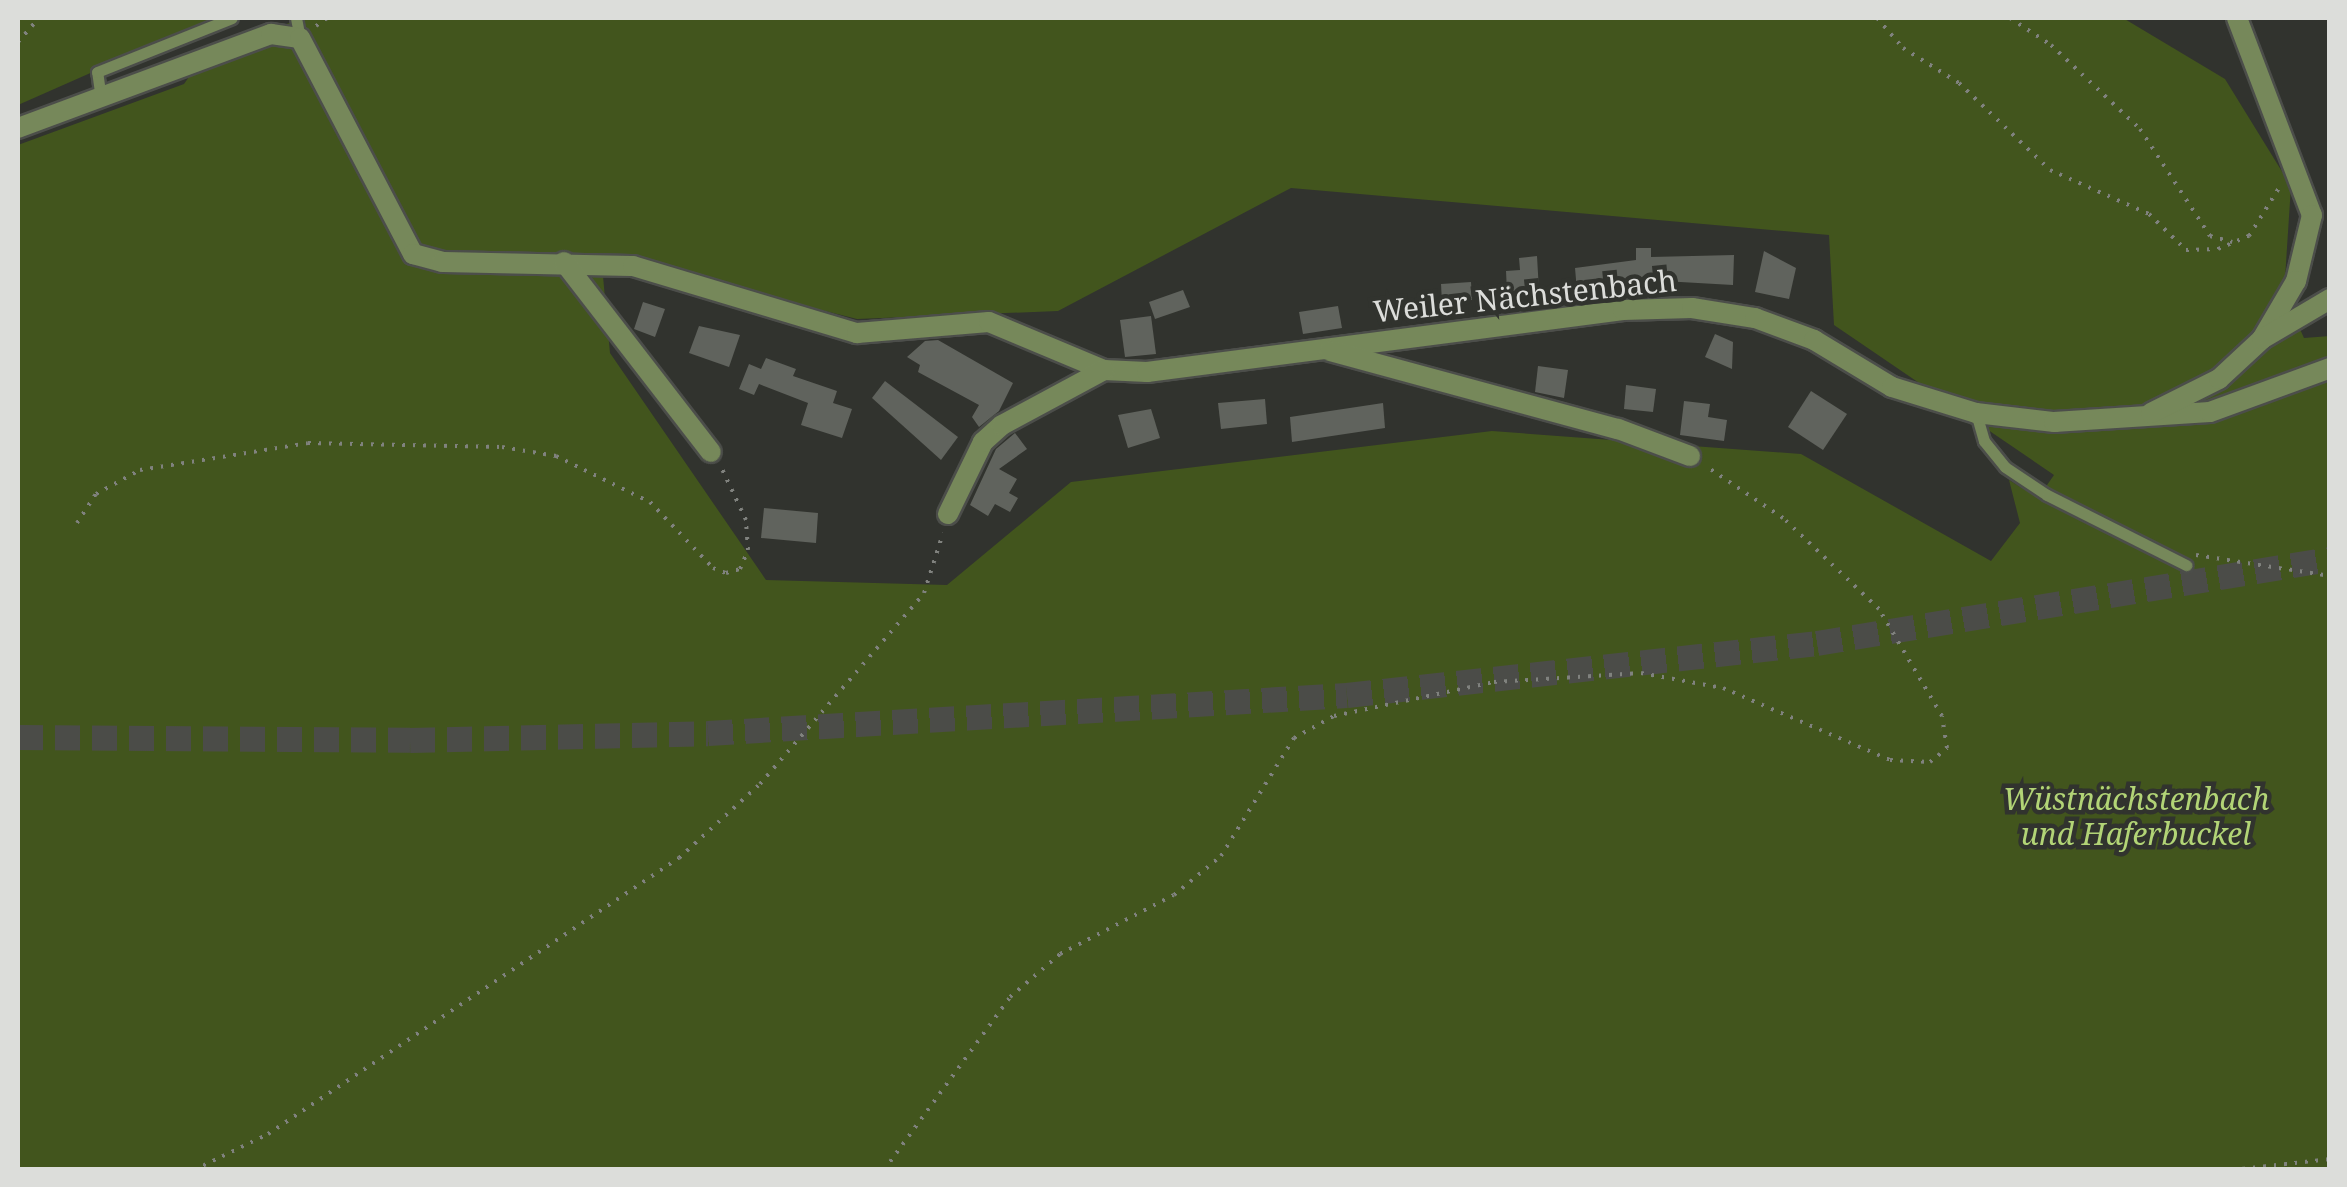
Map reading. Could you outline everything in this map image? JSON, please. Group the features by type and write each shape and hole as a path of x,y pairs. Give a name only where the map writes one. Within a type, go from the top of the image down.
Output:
{"street":[{"path":"2237,18 2312,215 2296,281 2262,338"},
{"path":"18,128 272,34 298,28"},
{"name":"Weiler Nächstenbach","path":"298,28 413,254 442,262 633,266 857,333 989,322 1104,370 1147,372 1623,310 1692,308 1755,318 1814,340 1892,387 1976,413 2054,422 2135,420 2210,412 2330,368"},
{"path":"564,262 712,452"},
{"path":"2135,420 2219,379 2262,338 2330,299"},
{"name":"Weiler Nächstenbach","path":"1318,348 1618,429 1690,456"},
{"name":"Weiler Nächstenbach","path":"948,514 983,442 1002,425 1104,370"}],"lane":[{"path":"101,99 97,72 232,18"},
{"path":"1976,413 1984,441 2005,466 2047,496 2185,559"}],"path":[{"path":"18,42 40,18"},
{"path":"1877,18 1902,48 1959,84 2050,170 2148,214 2186,250 2249,236 2265,217"},
{"path":"2010,18 2051,45 2140,129 2210,236 2232,242"},
{"path":"77,523 96,494 140,470 308,443 502,447 556,456 650,502 712,568 726,572 740,569 748,550 746,520 712,452"},
{"path":"884,1170 1010,997 1060,954 1174,894 1221,856 1294,738 1334,716 1494,682 1642,673 1723,688 1890,760 1930,762 1948,748 1942,716 1879,609 1783,518 1690,456"},
{"path":"194,1170 268,1134 679,858 760,784 924,592 948,514"},
{"path":"2185,559 2330,576"},
{"path":"2232,1170 2330,1159"}],"green space":[{"path":"18,18 215,18 18,105"},
{"name":"Wüstnächstenbach und Haferbuckel","path":"300,18 2123,18 2225,79 2291,186 2284,294 2304,338 2330,336 2329,1169 18,1170 18,145 184,84 198,64","holes":["1291,188 1829,235 1834,325 2054,475 2038,498 2009,480 2020,523 1991,561 1801,454 1492,431 1071,482 947,585 766,580 610,353 601,254 857,319 1058,311"]}],"building":[{"path":"1636,248 1651,248 1651,257 1734,255 1733,285 1610,278 1611,286 1577,291 1575,268 1636,260"},
{"path":"1764,251 1796,268 1789,299 1755,292"},
{"path":"1537,256 1539,291 1507,292 1506,271 1520,270 1519,258"},
{"path":"1471,282 1472,300 1442,302 1441,284"},
{"path":"1183,290 1190,307 1155,319 1149,302"},
{"path":"643,302 665,309 655,337 634,329"},
{"path":"1338,306 1342,328 1303,334 1299,312"},
{"path":"1151,316 1156,354 1125,357 1120,320"},
{"path":"699,326 740,335 729,367 689,353"},
{"path":"1715,334 1733,342 1732,369 1705,357"},
{"path":"938,340 1013,383 999,411 979,427 972,417 979,405 918,372 920,365 907,357 925,341"},
{"path":"766,358 796,369 793,376 837,391 833,403 852,409 842,438 801,425 808,403 759,384 754,395 739,389 749,364 761,369"},
{"path":"1538,366 1568,370 1564,398 1535,392"},
{"path":"885,381 958,437 941,460 872,398"},
{"path":"1626,385 1656,389 1653,412 1624,409"},
{"path":"1811,391 1847,414 1823,450 1788,427"},
{"path":"1265,399 1267,424 1221,429 1218,403"},
{"path":"1684,401 1710,404 1708,417 1727,420 1724,441 1680,435"},
{"path":"1383,403 1385,428 1292,442 1290,417"},
{"path":"1151,409 1160,438 1128,448 1118,415"},
{"path":"1015,433 1027,449 999,469 1017,479 1009,493 1018,498 1010,512 995,504 988,516 970,505 996,449"},
{"path":"764,508 818,513 816,543 761,538"}],"tunnel":[{"path":"18,737 410,740 708,733 1347,695 1817,643 2330,559"}]}
